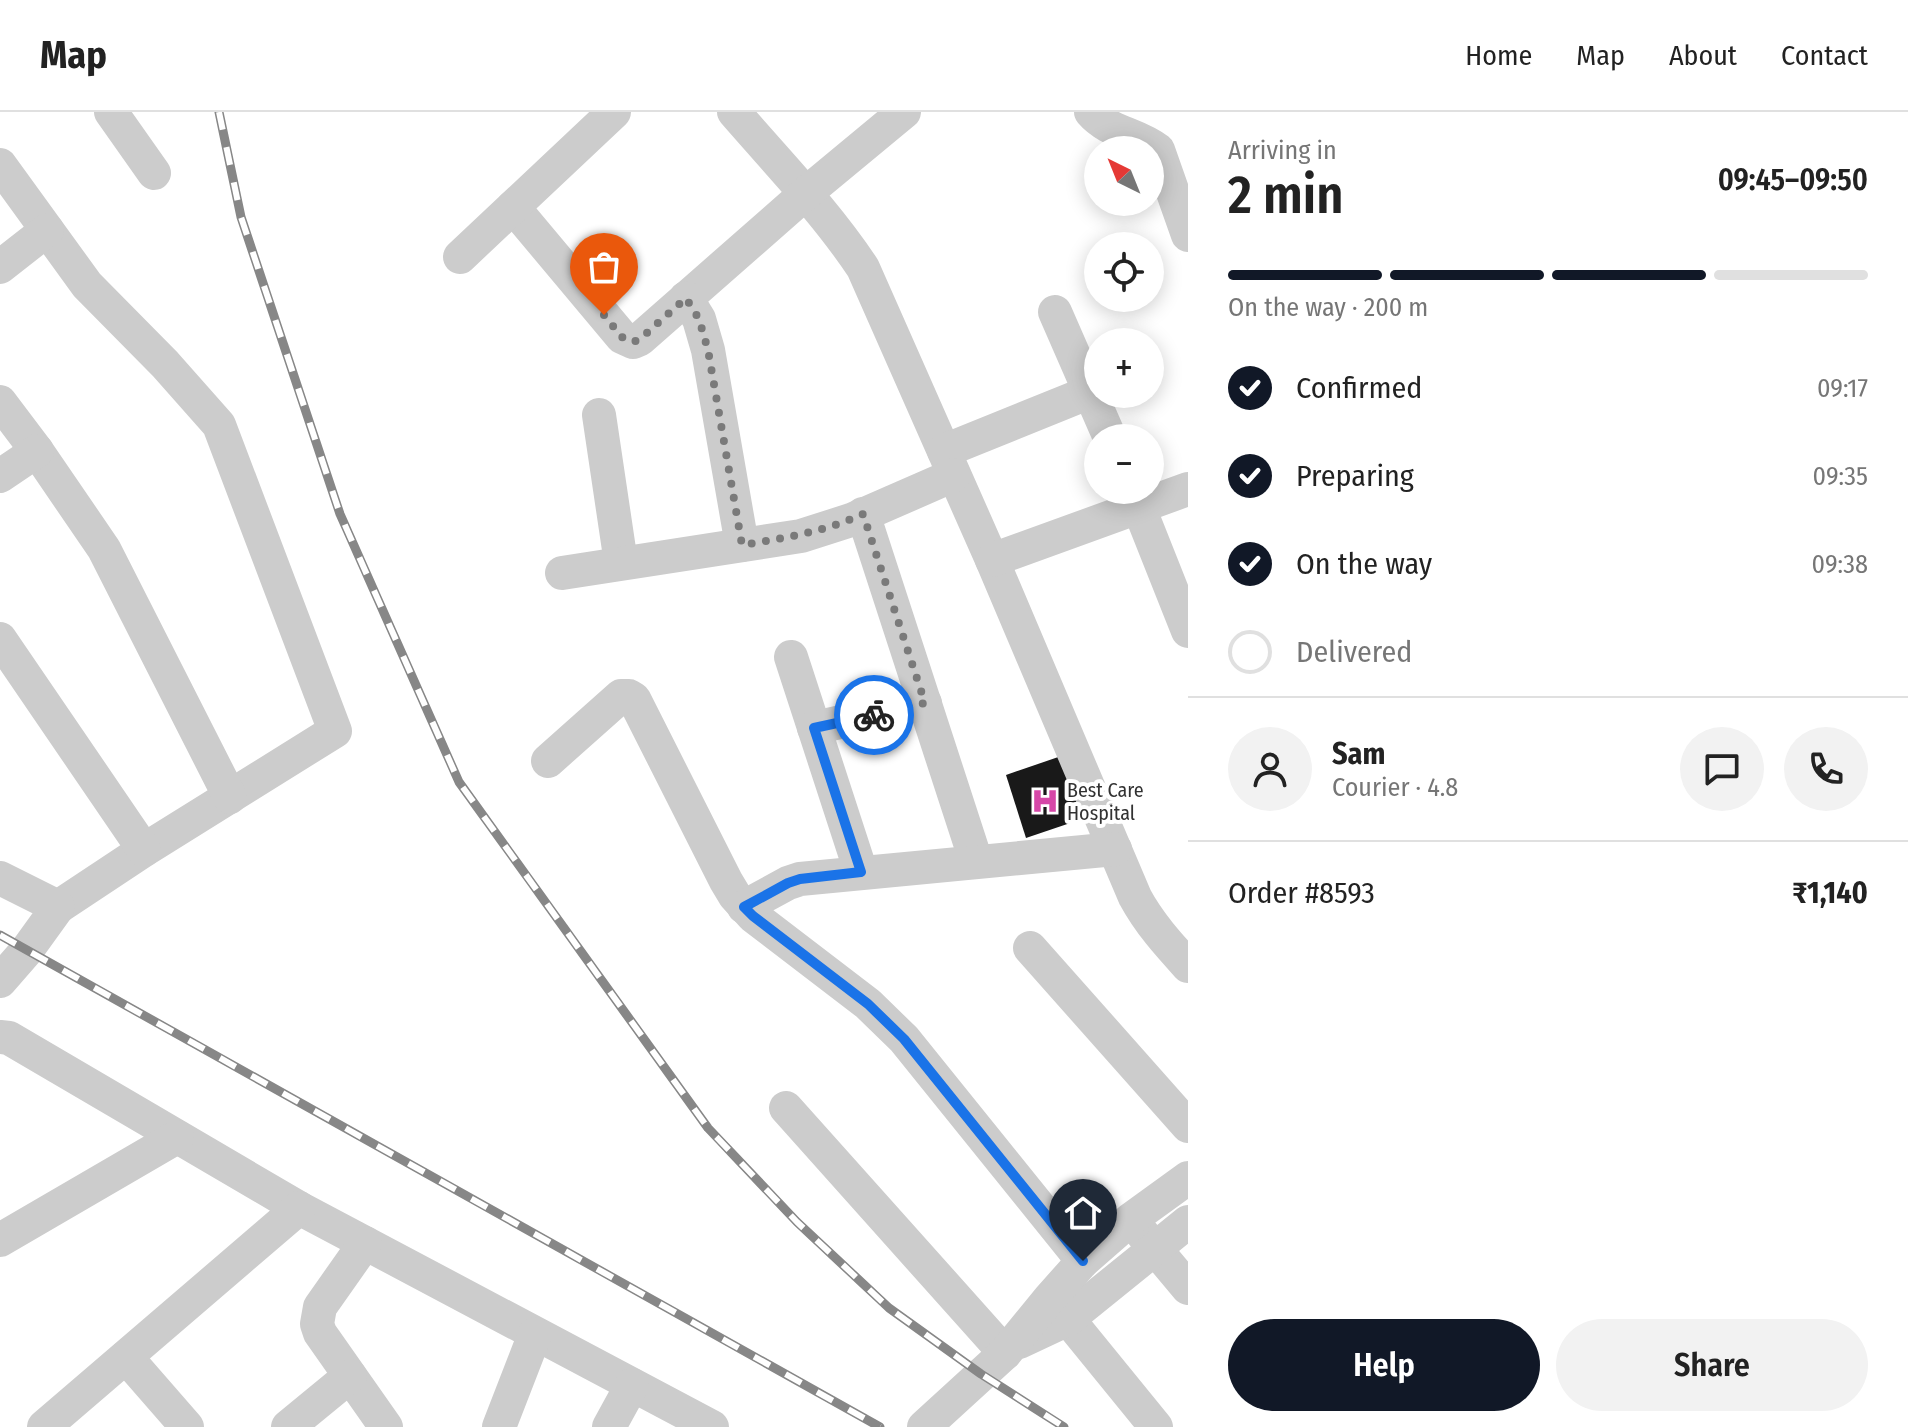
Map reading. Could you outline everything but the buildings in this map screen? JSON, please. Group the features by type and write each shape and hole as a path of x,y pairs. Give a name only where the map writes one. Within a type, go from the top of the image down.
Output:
{"street":[{"path":"111,112 154,173"},
{"path":"460,257 614,112"},
{"path":"734,112 846,242 863,268 992,560 1135,897 1158,933 1188,966"},
{"path":"513,207 622,337 633,342 904,112"},
{"path":"1091,112 1109,127 1136,124 1147,141 1158,150 1188,235"},
{"path":"0,165 87,285 165,364 219,425 335,731 58,907 0,981"},
{"path":"0,267 47,230"},
{"path":"686,298 699,319 708,350 742,545"},
{"path":"1055,312 1084,378"},
{"path":"562,573 801,536 830,528 863,514 949,463 1084,395"},
{"path":"0,402 104,549 230,797"},
{"path":"599,415 621,563"},
{"path":"0,476 37,451"},
{"path":"1164,493 1188,489"},
{"path":"992,560 1122,504"},
{"path":"1138,504 1188,631"},
{"path":"863,514 976,861"},
{"path":"0,639 144,850"},
{"path":"791,657 861,872"},
{"path":"548,761 621,696 634,699 726,881 744,907 868,1004 904,1039 1083,1261"},
{"path":"814,728 925,703"},
{"path":"744,907 800,879 1115,849"},
{"path":"0,855 12,884 58,907"},
{"path":"1030,948 1188,1126"},
{"path":"0,1037 9,1038 299,1208 712,1427"},
{"path":"786,1108 1008,1349"},
{"path":"0,1240 177,1137"},
{"path":"1059,1308 1083,1261 1130,1220 1188,1178"},
{"path":"44,1427 299,1208"},
{"path":"1130,1220 1188,1288"},
{"path":"924,1427 1008,1349 1059,1308 1154,1249 1188,1222"},
{"path":"365,1243 320,1307 317,1324 320,1333 386,1427"},
{"path":"1059,1308 1156,1427"},
{"path":"499,1427 535,1334"},
{"path":"126,1357 187,1427"},
{"path":"288,1427 350,1376"},
{"path":"609,1427 632,1385"}],"railway":[{"path":"219,112 241,217 340,514 459,782 708,1128 797,1222 889,1308 981,1374 1064,1427"},
{"path":"0,935 880,1427"}],"way so far":[{"path":"604,315 622,337 633,342 686,298 699,319 708,350 742,545 801,536 863,514 925,703 874,715"}],"place":[{"name":"Best Care Hospital","path":"1045,801"}],"route":[{"path":"874,715 814,728 861,872 800,879 744,907 882,1016 904,1039 1083,1261"}]}
